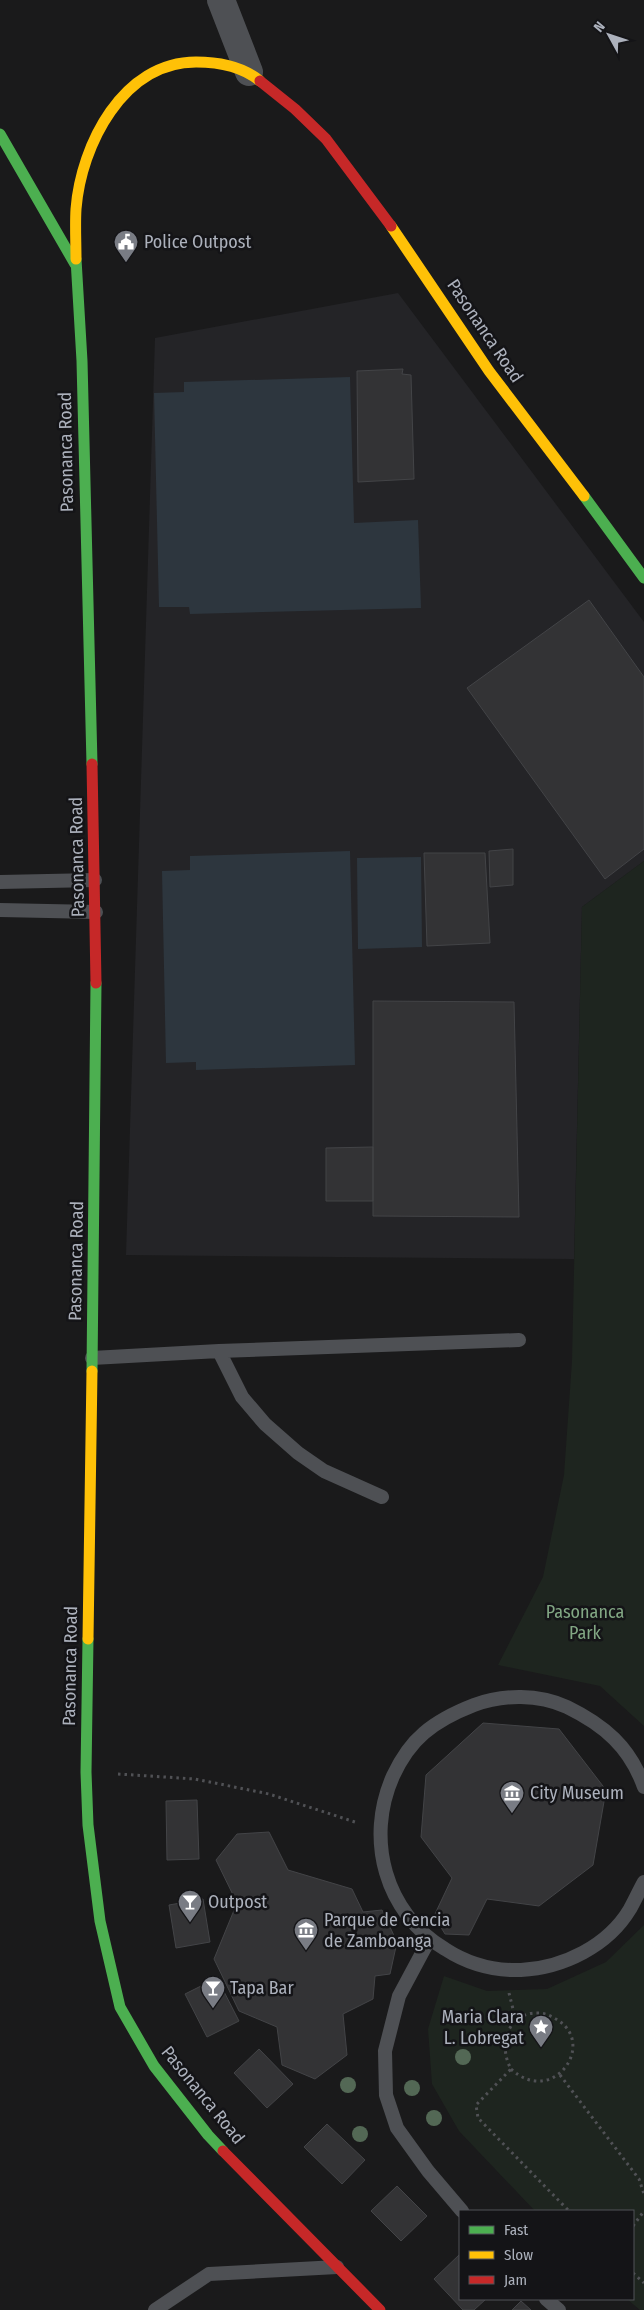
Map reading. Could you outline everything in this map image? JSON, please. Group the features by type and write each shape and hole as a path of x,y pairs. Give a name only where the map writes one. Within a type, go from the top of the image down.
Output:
{"street":[{"path":"221,0 249,72"},
{"name":"Pasonanca Road","path":"380,2310 208,2135 154,2066 120,2007 100,1921 88,1825 86,1772 96,912 82,381 76,265 76,208 86,161 100,126 121,98 140,81 158,69 185,62 210,62 249,72 295,109 326,139 350,169 412,255 489,371 644,578"},
{"path":"0,134 76,265"}],"lane":[{"path":"0,882 95,880"},
{"path":"0,910 96,912"},
{"path":"92,1358 219,1350 519,1340"},
{"path":"219,1350 242,1396 266,1424 298,1453 324,1471 382,1497"},
{"path":"644,1787 639,1772 618,1742 591,1719 558,1703 523,1696 487,1700 452,1713 423,1734 400,1762 385,1795 379,1831 382,1862 391,1891 407,1918 429,1940 463,1961 504,1970 540,1969 575,1958 605,1938 629,1911 644,1882"},
{"path":"429,1940 399,1996 385,2050 386,2095 397,2128 428,2171 461,2210"},
{"path":"154,2310 209,2274 337,2267"},
{"path":"547,2300 560,2310"}],"path":[{"path":"86,1772 195,1779 269,1794 318,1808 379,1831"},
{"path":"538,2013 551,2016 564,2024 570,2034 572,2054 560,2075 542,2082 530,2081 519,2076 511,2069 506,2060 504,2050 508,2032 516,2021 526,2015 538,2013"},
{"path":"511,2069 476,2105 478,2118 568,2210"},
{"path":"560,2075 639,2179 644,2194"},
{"path":"634,2225 644,2211"},
{"path":"634,2274 644,2283"}],"shaded area":[{"path":"398,293 644,622 644,861 582,907 574,1259 126,1255 155,338"},
{"path":"350,377 354,523 418,520 421,608 190,614 189,607 159,607 154,393 184,392 184,382"},
{"path":"350,851 355,1065 196,1070 196,1062 166,1063 162,871 190,870 190,856"},
{"path":"421,857 422,947 358,949 357,858"}],"green space":[{"name":"Pasonanca Park","path":"644,861 644,1726 600,1686 498,1665 543,1577 564,1475 572,1361 582,907"},
{"path":"644,1925 644,2310 640,2310 628,2300 634,2300 634,2210 534,2210 459,2131 432,2084 428,2029 444,1976 487,1991 547,1989 606,1962"}],"building":[{"path":"403,369 402,374 411,375 414,479 358,482 357,371"},
{"path":"589,600 644,677 644,849 605,879 467,688"},
{"path":"513,849 513,885 490,887 489,851"},
{"path":"424,853 485,853 490,943 427,946"},
{"path":"373,1001 514,1002 519,1217 373,1216"},
{"path":"373,1147 373,1201 326,1201 326,1148"},
{"name":"City Museum","path":"483,1723 559,1729 606,1790 593,1865 539,1906 487,1899 469,1935 445,1934 434,1916 452,1878 421,1837 426,1775"},
{"path":"197,1800 199,1859 167,1860 166,1801"},
{"name":"Parque de Cencia de Zamboanga","path":"269,1832 288,1870 352,1889 363,1912 382,1910 397,1942 390,1974 375,1976 373,1999 343,2014 347,2055 315,2079 282,2065 277,2027 239,2011 214,1959 237,1903 216,1860 237,1834"},
{"path":"203,1899 210,1942 176,1948 169,1905"},
{"path":"217,1978 239,2021 207,2037 185,1994"},
{"path":"259,2049 293,2084 267,2108 234,2073"},
{"path":"327,2124 365,2160 342,2184 304,2147"},
{"path":"397,2186 427,2216 401,2241 371,2211"},
{"path":"459,2255 459,2300 485,2300 474,2310 463,2310 434,2279"},
{"path":"521,2301 531,2310 512,2310"}],"traffic: fast":[{"path":"0,134 75,264"},
{"path":"76,259 82,361 92,764"},
{"path":"584,496 644,578"},
{"path":"92,1371 96,983"},
{"path":"88,1639 86,1772 88,1825 100,1921 120,2007 154,2066 208,2135 223,2151"}],"traffic: slow":[{"path":"76,259 76,209 87,159 97,134 110,112 127,92 147,76 170,66 196,62 230,66 246,72 260,81"},
{"path":"391,226 489,371 584,496"},
{"path":"88,1639 92,1371"}],"traffic: jam":[{"path":"260,81 295,109 326,139 391,226"},
{"path":"92,764 96,983"},
{"path":"223,2151 380,2310"}],"place":[{"name":"Police Outpost","path":"126,263"},
{"name":"City Museum","path":"512,1814"},
{"name":"Outpost","path":"190,1923"},
{"name":"Parque de Cencia de Zamboanga","path":"306,1951"},
{"name":"Tapa Bar","path":"213,2009"},
{"name":"Maria Clara L. Lobregat","path":"541,2048"}]}
